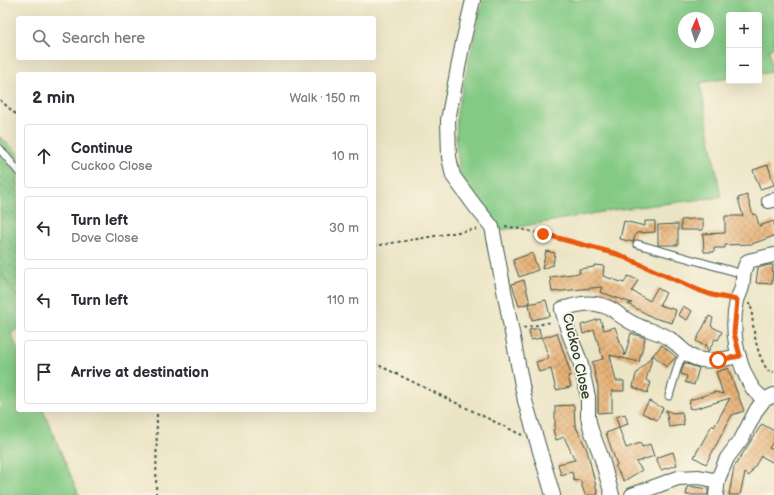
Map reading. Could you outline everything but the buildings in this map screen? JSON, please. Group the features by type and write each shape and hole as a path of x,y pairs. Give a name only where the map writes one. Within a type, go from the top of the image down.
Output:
{"street":[{"path":"474,0 463,42 448,120 449,157 453,176 492,227 525,401 553,495"},
{"path":"716,495 718,481 727,458 742,438 757,409 769,398 754,391 743,370 734,333 737,300 742,288 744,268 748,261 774,255"},
{"name":"Cuckoo Close","path":"612,495 601,456 591,430 588,417 588,397 580,361 568,331 562,309 576,305 598,303 639,326 659,332 671,339 689,356 703,360 718,360 740,356"},
{"path":"632,495 678,478 699,477 718,481"}],"lane":[{"path":"0,149 16,169"},
{"path":"637,244 743,274"},
{"path":"669,396 680,362 685,353"}],"path":[{"path":"0,100 16,114"},
{"path":"376,246 504,226 543,234 617,254 698,290 712,295 751,304 754,336 757,346 764,366 768,371 774,372"},
{"path":"512,331 565,319"},
{"path":"376,364 536,442"},
{"path":"156,495 157,412"}],"green space":[{"path":"483,0 774,0 774,48 769,49 772,72 762,74 762,12 726,12 726,79 700,83 721,197 613,210 497,231 460,174 456,146 457,113"},
{"path":"0,137 16,151 16,295 0,272"},
{"path":"0,272 16,295 16,330 11,333 16,345 16,412 44,412 79,495 0,495"}],"route":[{"path":"543,234 617,254 698,290 712,295 737,300 734,333 740,356 718,360"}]}
